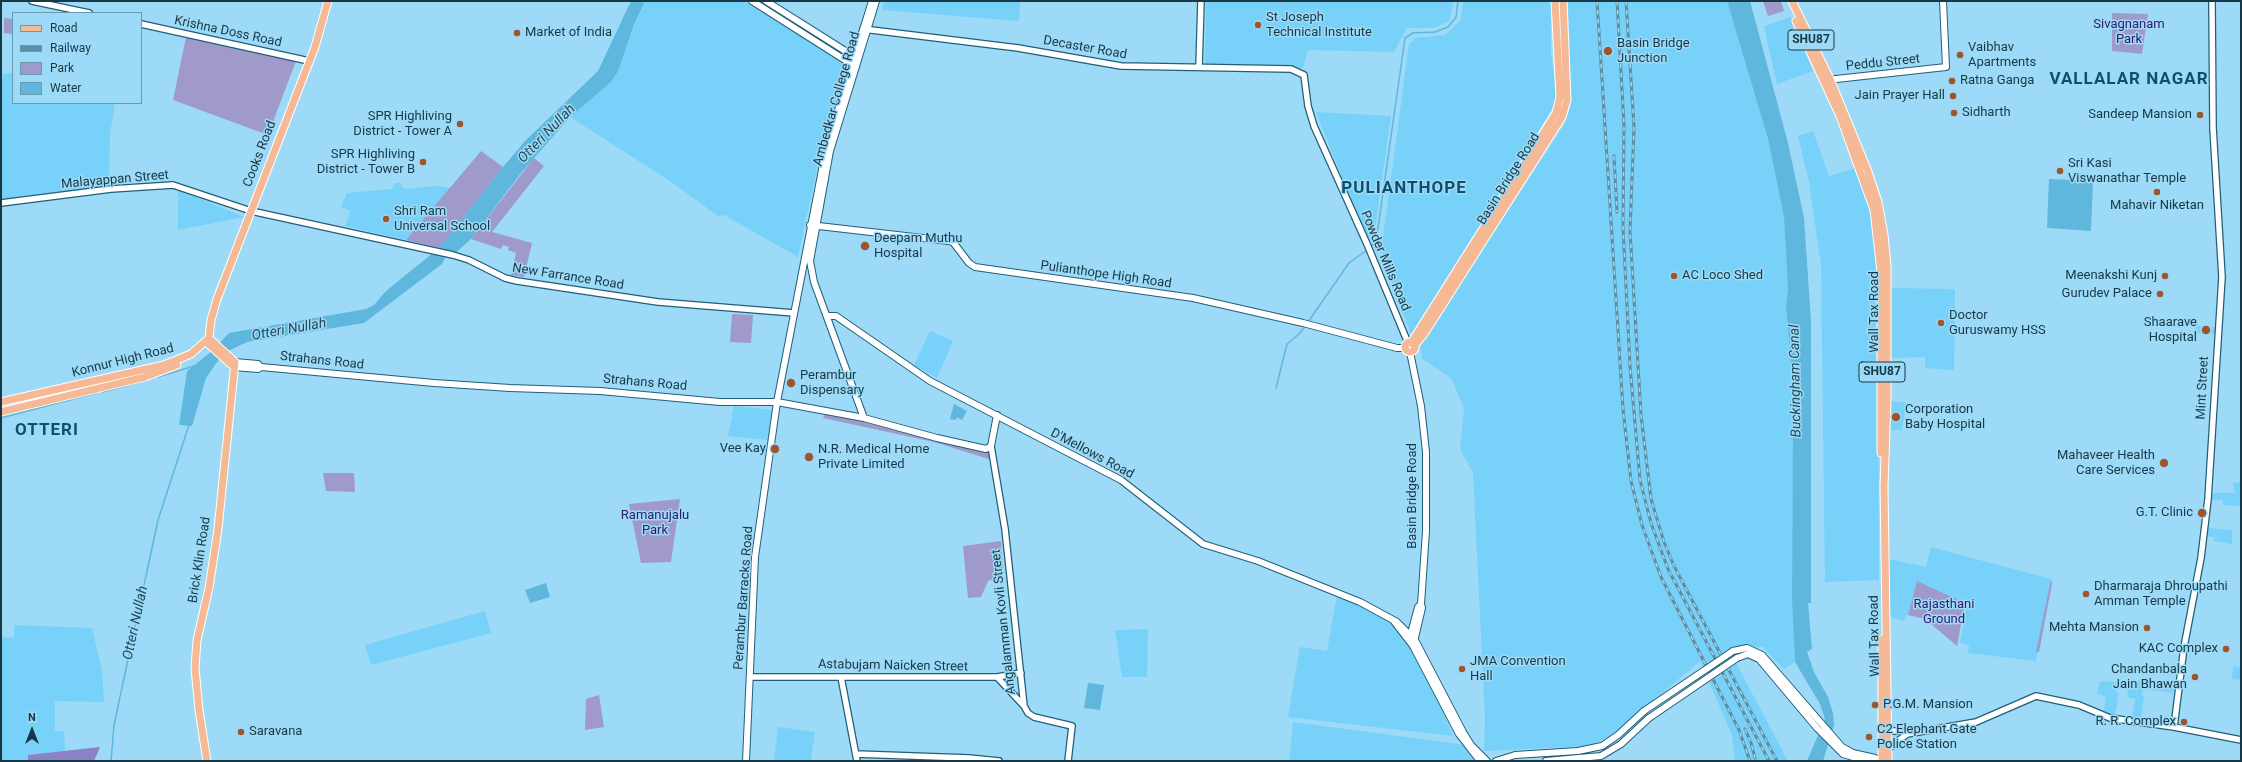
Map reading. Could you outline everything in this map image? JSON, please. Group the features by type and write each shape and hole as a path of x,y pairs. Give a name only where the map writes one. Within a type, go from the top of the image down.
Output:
{"main road":[{"name":"Cooks Road","path":"211,343 212,318 217,299 309,61 328,1"},
{"path":"752,1 856,63"},
{"path":"766,1 856,63"},
{"name":"Ambedkar College Road","path":"866,30 872,1"},
{"name":"Ambedkar College Road","path":"864,418 811,269 812,250 830,151 876,1"},
{"name":"Wall Tax Road","path":"1787,1 1827,80 1869,196 1878,236 1881,265 1883,760"},
{"name":"Wall Tax Road","path":"1792,1 1867,168 1878,202 1884,235 1887,265 1887,400 1884,497 1888,749 1883,760"},
{"name":"Peddu Street","path":"1827,80 1946,67 1942,1"},
{"name":"Basin Bridge Road","path":"1412,640 1422,608 1421,604 1426,531 1426,444 1410,346 1424,334 1562,117 1567,100 1559,4"},
{"name":"Ambedkar College Road","path":"810,225 826,149 856,63"},
{"name":"Pulianthope High Road","path":"810,225 949,241 953,242 969,263 975,267 1193,298 1306,323 1380,344 1410,346"},
{"name":"Perambur Barracks Road","path":"746,761 756,548 777,402 810,225"},
{"name":"D'Mellows Road","path":"828,316 836,316 930,381 1121,480 1203,544 1258,561 1360,602 1397,622 1412,640"},
{"path":"211,343 232,362"},
{"name":"Konnur High Road","path":"1,402 164,365 182,359 211,343"},
{"name":"Konnur High Road","path":"1,412 156,374 184,363 211,343"},
{"name":"Strahans Road","path":"232,362 258,364 260,367 385,380 510,388 600,391 720,402 777,402 864,418 949,441 983,448 991,446"},
{"name":"Brick Klin Road","path":"207,761 196,682 196,659 218,529 232,362"},
{"path":"991,446 997,415"},
{"path":"1412,640 1459,734 1467,747 1480,761"},
{"path":"1412,640 1471,745 1487,761"},
{"path":"1496,761 1515,755 1561,752 1602,746 1618,735 1644,710 1733,651 1747,648 1762,655 1819,726"},
{"path":"1546,761 1601,756 1621,744 1649,718 1738,658 1748,654 1759,659 1835,744 1853,753 1883,760"}],"street":[{"path":"32,1 84,12"},
{"path":"1199,68 1202,1"},
{"name":"Mint Street","path":"2174,727 2184,647 2201,558 2208,499 2222,277 2213,128 2212,1"},
{"name":"Krishna Doss Road","path":"142,24 309,61"},
{"name":"Decaster Road","path":"866,30 1018,48 1121,66 1291,69 1304,75"},
{"name":"Powder Mills Road","path":"1304,75 1308,106 1314,126 1367,244 1410,346"},
{"name":"Malayappan Street","path":"1,203 111,189 173,185 251,212"},
{"name":"New Farrance Road","path":"251,212 453,255 469,260 505,278 516,281 658,302 794,313"},
{"name":"Angalamman Kovli Street","path":"991,446 1005,529 1024,706 1028,714 1034,717 1072,726 1068,761"},
{"name":"Astabujam Naicken Street","path":"750,677 998,677 1021,673"},
{"path":"842,677 858,761"},
{"path":"998,677 1024,706"},
{"path":"1888,731 1943,729 1976,722 2036,696 2079,705 2110,718 2174,727 2241,740"},
{"path":"1888,749 1901,737 1916,731"},
{"path":"856,754 977,758 999,761"}],"shaded area":[{"path":"645,1 743,1 848,64 849,70 821,150 798,257 724,215 718,216 667,179 570,117 611,82"},
{"path":"884,1 1020,1 1019,21 882,10"},
{"path":"1206,1 1454,1 1449,21 1434,28 1407,28 1394,52 1308,50 1303,68 1205,66"},
{"path":"1463,1 1551,1 1551,54 1557,99 1412,337 1381,252 1409,44 1415,38 1445,35 1461,20"},
{"path":"1568,1 1727,1 1768,139 1784,217 1788,289 1786,305 1793,385 1792,601 1795,662 1784,669 1763,647 1728,648 1788,761 1735,761 1732,735 1700,661 1614,734 1592,746 1484,751 1485,719 1473,473 1460,449 1464,408 1451,378 1422,359 1420,344 1565,124 1571,104"},
{"path":"1791,17 1813,71 1777,84 1764,26"},
{"path":"12,73 12,104 115,104 110,134 109,188 1,201 1,74"},
{"path":"1316,112 1391,116 1374,235 1366,238"},
{"path":"1813,131 1829,176 1856,168 1866,191 1875,231 1878,263 1879,580 1825,582 1821,265 1809,182 1798,136"},
{"name":"Shri Ram Universal School","path":"395,183 401,183 402,187 407,189 435,186 451,188 406,240 345,226 351,211 341,207 347,193 392,189"},
{"path":"178,191 181,191 244,217 178,230"},
{"path":"1891,288 1955,289 1954,370 1925,368 1925,357 1891,358"},
{"name":"Shaarave Hospital","path":"2196,326 2216,327 2215,334 2195,333"},
{"path":"930,331 953,341 937,378 914,365"},
{"name":"Corporation Baby Hospital","path":"1889,401 1906,403 1902,430 1889,430"},
{"path":"734,406 773,410 768,440 728,436"},
{"path":"2133,465 2155,471 2153,476 2131,470"},
{"path":"2241,482 2241,506 2223,505 2223,500 2210,500 2210,493 2235,493 2233,483"},
{"path":"2207,528 2232,530 2232,544 2214,541 2214,537 2206,536"},
{"path":"1931,547 2051,579 2036,661 1968,653 1969,645 1960,643 1967,604 1917,581 1908,615 1906,615 1904,621 1889,617 1889,559 1926,567"},
{"path":"1337,595 1368,609 1395,625 1419,661 1437,696 1453,736 1288,717 1300,647 1327,651"},
{"path":"485,611 491,633 371,665 365,645"},
{"path":"14,625 92,628 102,671 104,702 55,701 55,731 64,731 65,751 28,755 28,761 1,761 1,637 14,638"},
{"path":"1148,629 1147,677 1122,677 1115,630"},
{"path":"2233,666 2241,667 2241,680 2232,679"},
{"path":"2135,680 2174,687 2173,693 2143,689 2142,696 2144,696 2141,720 2132,719 2135,699 2127,697 2129,683 2134,684"},
{"path":"2100,681 2118,682 2116,692 2119,693 2115,715 2103,713 2106,697 2097,693"},
{"path":"1293,722 1459,744 1465,747 1474,761 1289,761"},
{"path":"778,727 815,732 811,761 774,761"},
{"path":"100,747 94,761 28,761 28,755"}],"green space":[{"path":"1763,1 1781,1 1784,11 1768,16"},
{"name":"Sivagnanam Park","path":"2112,13 2148,14 2142,54 2112,51"},
{"path":"4,18 12,19 12,34 4,33"},
{"path":"186,37 296,61 268,135 173,100"},
{"path":"481,151 503,167 439,248 406,240"},
{"path":"534,158 544,166 492,232 532,243 524,277 511,275 516,253 508,250 509,247 503,245 501,249 471,239"},
{"path":"732,314 753,315 751,343 730,342"},
{"path":"825,413 988,452 992,460 934,442 823,418"},
{"path":"323,473 354,473 355,492 326,491"},
{"name":"Ramanujalu Park","path":"680,499 671,562 641,563 629,504"},
{"path":"1001,541 1003,575 988,581 981,597 968,598 963,546"},
{"path":"2051,579 2052,584 2039,652 2036,652"},
{"name":"Rajasthani Ground","path":"1917,581 1965,603 1957,646 1925,619 1908,615"},
{"path":"599,695 604,727 585,730 586,699"}],"water":[{"path":"631,1 645,1 634,25 618,71 611,82 570,117 521,173 471,239 450,258 445,257 442,264 364,323 247,342 230,350 220,358 206,378 192,426 179,425 187,371 212,351 229,333 366,309 374,305 386,291 439,248 526,140 598,71"},
{"name":"Buckingham Canal","path":"1727,1 1750,1 1788,143 1804,218 1811,321 1811,603 1808,603 1812,649 1807,652 1814,672 1828,697 1833,713 1834,725 1823,761 1807,761 1825,719 1820,704 1795,662 1792,601 1793,385 1786,305 1788,289 1784,217 1768,139"},
{"path":"2049,179 2093,181 2091,231 2047,228"},
{"path":"954,404 967,411 962,420 957,417 956,420 950,419"},
{"path":"546,583 550,597 530,603 525,590"},
{"path":"1088,683 1104,685 1100,710 1084,708"}],"waterway":[{"path":"1370,248 1375,242 1378,228 1405,38 1413,33 1435,32 1448,27 1456,17 1458,1"},
{"path":"1308,322 1349,263 1367,250"},
{"path":"1276,388 1287,344 1299,334 1306,325"},
{"path":"158,377 194,366"},
{"path":"103,392 154,378"},
{"path":"1,418 96,393"},
{"name":"Otteri Nullah","path":"111,761 114,725 158,520 189,425"}],"railway":[{"path":"1597,1 1623,409 1631,481 1642,525 1661,577 1739,730 1750,761"},
{"path":"1617,1 1624,125 1623,227 1630,366 1640,480 1651,523 1668,569 1769,761"},
{"path":"1626,1 1634,127 1630,231 1641,415 1651,499 1664,542 1674,566 1777,761"},
{"path":"1614,156 1617,212"},
{"path":"1745,729 1755,758"}],"place":[{"name":"St Joseph Technical Institute","path":"1258,25"},
{"name":"Market of India","path":"517,33"},
{"name":"Basin Bridge Junction","path":"1608,51"},
{"name":"Vaibhav Apartments","path":"1960,55"},
{"name":"Ratna Ganga","path":"1952,81"},
{"name":"Jain Prayer Hall","path":"1953,96"},
{"name":"Sidharth","path":"1954,113"},
{"name":"Sandeep Mansion","path":"2200,115"},
{"name":"SPR Highliving District - Tower A","path":"460,124"},
{"name":"SPR Highliving District - Tower B","path":"423,162"},
{"name":"Sri Kasi Viswanathar Temple","path":"2060,171"},
{"name":"Mahavir Niketan","path":"2157,192"},
{"name":"Shri Ram Universal School","path":"386,219"},
{"name":"Deepam Muthu Hospital","path":"865,246"},
{"name":"AC Loco Shed","path":"1674,276"},
{"name":"Meenakshi Kunj","path":"2165,276"},
{"name":"Gurudev Palace","path":"2160,294"},
{"name":"Doctor Guruswamy HSS","path":"1941,323"},
{"name":"Shaarave Hospital","path":"2206,330"},
{"name":"Perambur Dispensary","path":"791,383"},
{"name":"Corporation Baby Hospital","path":"1896,417"},
{"name":"Vee Kay","path":"775,449"},
{"name":"N.R. Medical Home Private Limited","path":"809,457"},
{"name":"Mahaveer Health Care Services","path":"2164,463"},
{"name":"G.T. Clinic","path":"2202,513"},
{"name":"Dharmaraja Dhroupathi Amman Temple","path":"2086,594"},
{"name":"Mehta Mansion","path":"2147,628"},
{"name":"KAC Complex","path":"2226,649"},
{"name":"JMA Convention Hall","path":"1462,669"},
{"name":"Chandanbala Jain Bhawan","path":"2195,677"},
{"name":"P.G.M. Mansion","path":"1875,705"},
{"name":"R. R. Complex","path":"2184,722"},
{"name":"Saravana","path":"241,732"},
{"name":"C2 Elephant Gate Police Station","path":"1869,737"}],"district":[{"name":"VALLALAR NAGAR","path":"2129,80"},
{"name":"PULIANTHOPE","path":"1404,189"},
{"name":"OTTERI","path":"47,431"}]}
